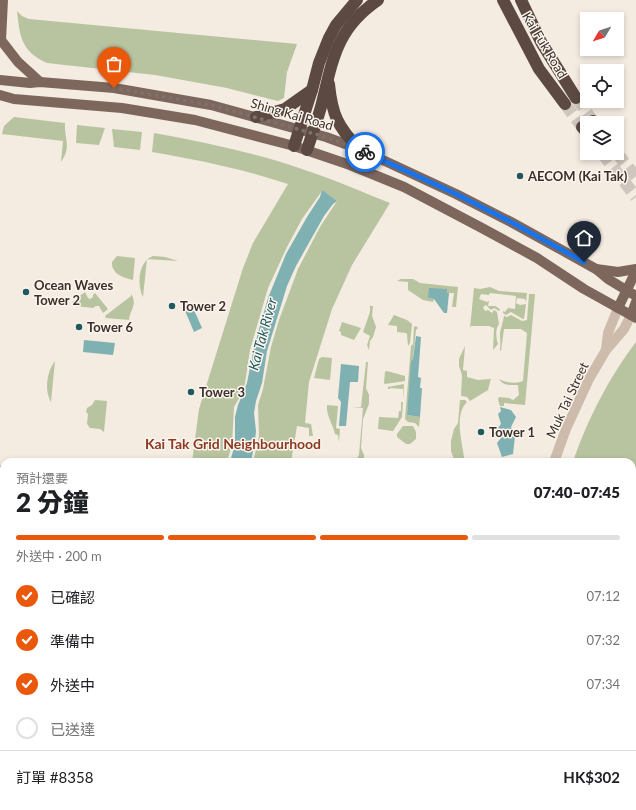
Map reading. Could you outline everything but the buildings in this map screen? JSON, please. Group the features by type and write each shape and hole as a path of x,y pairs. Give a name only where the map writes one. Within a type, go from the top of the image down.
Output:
{"highway":[{"path":"307,150 339,44 346,31 366,9 378,0"},
{"name":"Kai Fuk Road","path":"521,0 541,42 576,98"},
{"path":"294,146 319,63 329,38 336,25 356,1"},
{"name":"Kai Fuk Road","path":"503,1 539,68 565,104"},
{"path":"328,77 330,93 337,120 341,129 359,149"},
{"path":"256,117 285,109 312,90"}],"main road":[{"path":"3,0 1,41 18,62 40,82"},
{"name":"Shing Kai Road","path":"0,80 114,88 211,105 313,133 359,149 511,222 596,269 608,279 636,296"},
{"path":"0,95 14,98 122,108 167,114 200,121 307,150 350,165 410,190 537,258 584,289 634,316 636,302"},
{"path":"596,269 621,272 636,270"},
{"path":"618,308 636,270"}],"street":[{"name":"Muk Tai Street","path":"606,350 608,333 618,308"},
{"name":"Muk Tai Street","path":"555,458 566,429 589,379 606,350 634,316"}],"green space":[{"path":"17,11 22,16 29,19 297,44 287,72 284,98 278,101 227,88 155,75 47,63 32,53 23,42 19,28"},
{"path":"14,117 65,123 67,147 61,162 63,141 2,134 4,126"},
{"path":"77,125 105,128 99,145 76,143"},
{"path":"112,129 142,132 140,150 114,147"},
{"path":"154,133 191,140 281,162 322,176 390,203 352,265 332,309 309,382 305,423 311,424 313,436 309,436 309,428 297,426 292,458 254,458 259,436 258,405 263,389 271,347 279,320 298,269 320,227 337,201 322,191 302,219 268,288 250,350 245,383 241,395 234,407 232,444 228,458 193,458 199,409 243,268 253,243 288,184 220,165 152,152"},
{"path":"117,256 135,258 133,280 122,277 114,270 112,262"},
{"path":"153,256 165,257 178,261 148,259"},
{"path":"147,260 143,297 140,286 140,274 144,263"},
{"path":"401,279 413,279 420,283 458,287 456,307 452,307 454,293 446,293 428,298 434,299 433,302 423,300 408,290 408,282 397,281"},
{"path":"490,287 499,291 527,293 526,302 525,299 517,298 516,303 520,305 526,304 524,319 511,312 506,315 503,313 503,311 505,312 508,308 515,309 516,296 490,293 489,295 481,294 479,299 487,302 489,301 488,306 495,306 500,309 499,311 494,308 491,310 486,305 483,307 485,311 488,310 492,313 494,310 497,312 499,324 496,334 498,344 493,350 494,328 489,326 471,326 470,328 474,288 480,289"},
{"path":"85,292 90,299 95,293 108,309 103,313 99,306 93,308 75,306 72,302"},
{"path":"131,294 134,304 129,320 106,318 105,316 131,296"},
{"path":"529,294 535,294 525,405 504,403 504,406 500,406 498,400 499,397 513,400 519,395 518,385 505,384 499,379 511,383 523,381 527,333 521,329 504,329 501,351 500,333 504,316 507,317 511,315 522,321 527,320"},
{"path":"370,306 373,306 372,316 376,327 370,341 369,350 367,345 370,336 363,332 370,312"},
{"path":"394,315 407,320 412,324 410,343 408,346 407,334 397,332 397,326 388,325"},
{"path":"342,322 361,328 354,340 341,335 341,332 339,331"},
{"path":"416,326 418,328 416,330 407,415 420,417 419,427 415,423 408,422 405,419 411,346 413,344 414,327"},
{"path":"636,342 636,458 574,458 592,415 608,384"},
{"path":"465,346 463,370 467,371 467,377 478,380 491,378 488,390 470,401 467,397 461,396 462,375 459,366 459,359"},
{"path":"322,357 332,358 330,380 314,378 319,359"},
{"path":"55,361 51,402 47,381 52,365"},
{"path":"366,362 368,362 366,388 369,395 369,404 363,419 361,448 364,458 357,458 359,455 363,408 353,407 361,407"},
{"path":"387,371 405,376 405,381 385,384 385,372"},
{"path":"404,384 403,400 403,389 388,389 388,387"},
{"path":"95,400 107,401 104,432 100,429 90,428 87,424 87,408 92,405"},
{"path":"460,400 465,400 467,402 463,407 460,420 464,458 454,458 451,451 451,441 454,429 458,423"},
{"path":"401,402 403,402 402,417 393,431 378,429 379,417 398,418 399,411 401,411"},
{"path":"327,405 338,406 336,428 340,429 339,442 338,435 335,434 329,416"},
{"path":"403,426 413,426 416,432 416,439 410,444 406,444 397,437 397,434"}],"water":[{"name":"Kai Tak River","path":"322,190 337,201 324,216 296,266 287,286 267,351 262,383 256,401 254,413 256,431 252,458 231,458 235,444 235,417 247,383 254,347 268,298 286,254 320,197"},
{"path":"429,288 447,289 447,293 449,293 447,313 444,313 434,299 428,298"},
{"path":"191,303 202,328 194,332 183,306"},
{"path":"416,336 421,337 418,377 421,378 420,388 422,388 420,417 407,415 411,362 413,359"},
{"path":"84,340 115,343 113,355 83,352"},
{"path":"341,364 359,366 358,382 350,382 346,426 339,426 341,402 338,398"},
{"path":"500,407 511,410 516,417 511,427 515,436 513,454 502,457 497,443 501,438 498,428 501,424 498,414 501,411"}],"tunnel":[{"path":"576,98 589,116"},
{"path":"565,104 580,124"},
{"path":"607,160 636,197"},
{"path":"623,160 636,177"}],"way so far":[{"path":"114,88 211,105 326,137 365,152"}],"place":[{"name":"AECOM (Kai Tak)","path":"520,176"},
{"name":"Ocean Waves Tower 2","path":"26,292"},
{"name":"Tower 2","path":"172,306"},
{"name":"Tower 6","path":"79,327"},
{"name":"Tower 3","path":"191,392"},
{"name":"Tower 1","path":"481,432"}],"district":[{"name":"Kai Tak Grid Neighbourhood","path":"233,443"}],"route":[{"path":"365,152 456,194 584,262"}]}
